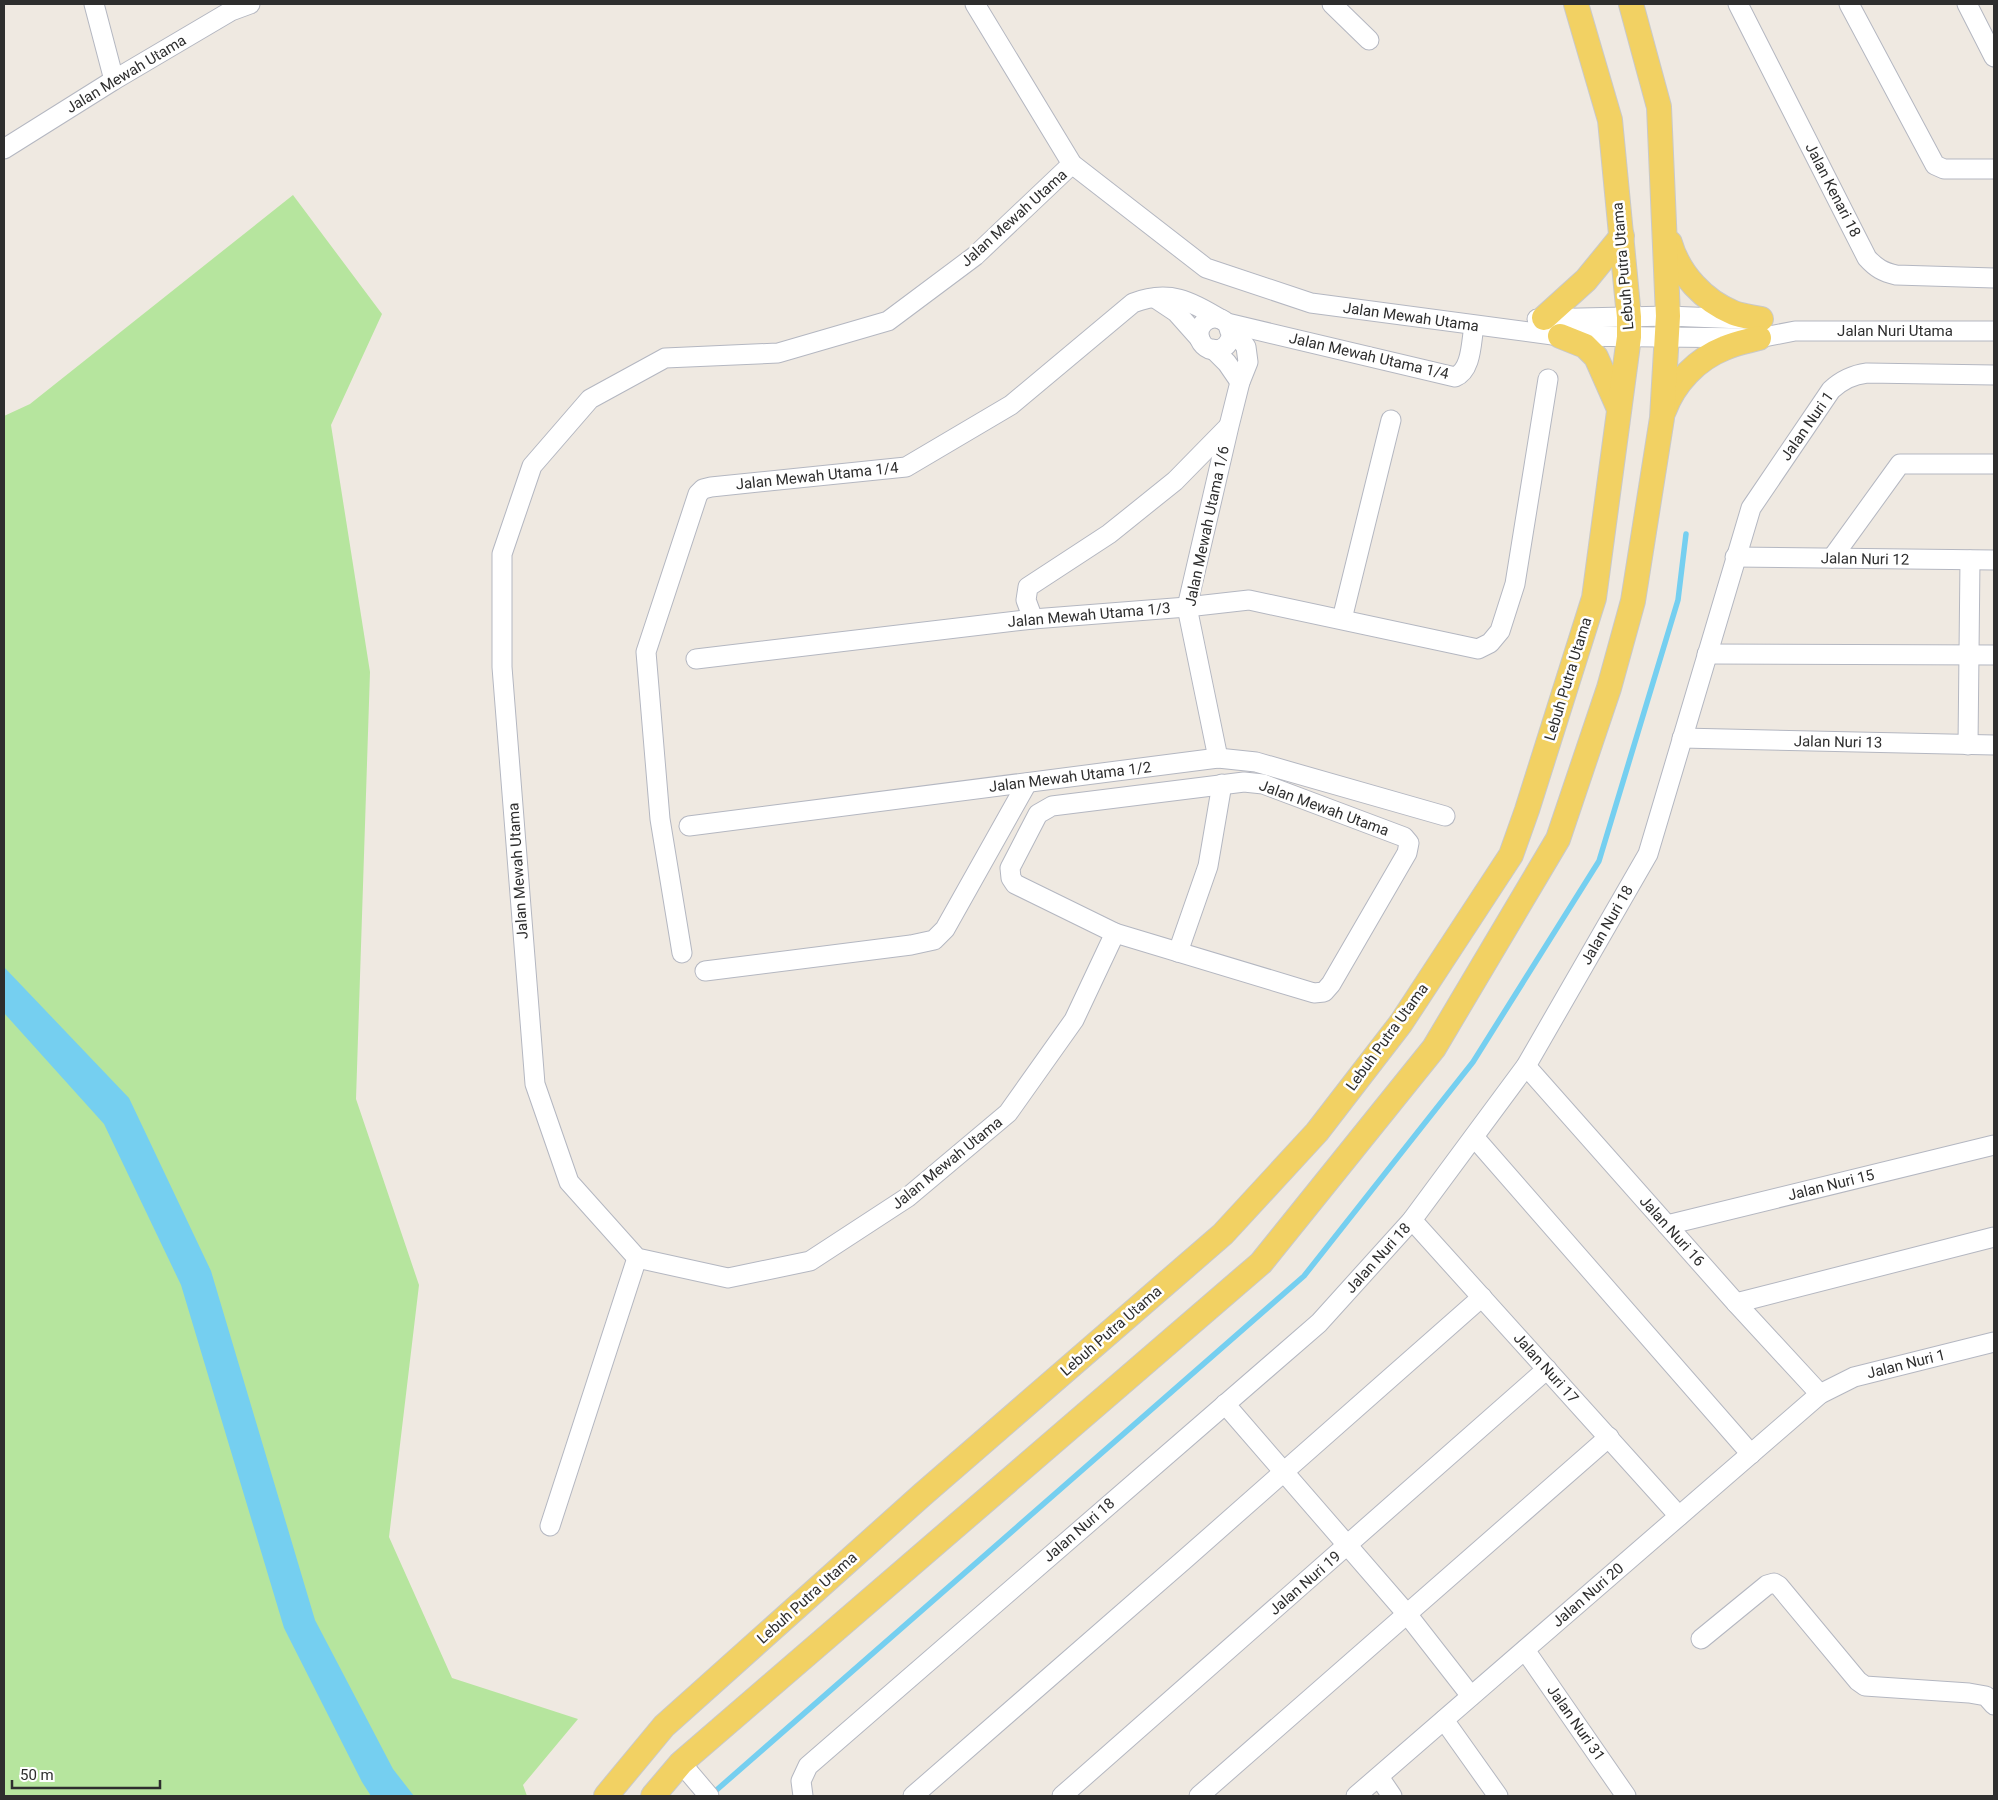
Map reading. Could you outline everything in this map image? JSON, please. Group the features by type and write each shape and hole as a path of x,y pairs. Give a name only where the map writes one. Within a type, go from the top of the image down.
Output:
{"main road":[{"name":"Lebuh Putra Utama","path":"606,1796 664,1726 922,1495 1223,1234 1317,1132 1401,1023 1511,855 1528,810 1594,598 1620,411 1629,327 1610,120 1576,4"},
{"path":"1631,4 1659,107 1666,230 1674,256 1689,280 1709,299 1760,329"},
{"path":"653,1796 681,1763 1261,1263 1434,1048 1558,839 1609,688 1633,601 1662,418 1667,326 1664,202"},
{"path":"1544,318 1586,280 1622,236"},
{"path":"1662,418 1670,394 1694,367 1760,329"},
{"path":"1560,336 1584,346 1596,357 1620,411"}],"street":[{"path":"94,4 114,80"},
{"name":"Jalan Mewah Utama","path":"4,149 114,80 232,11 250,4"},
{"name":"Jalan Mewah Utama","path":"975,4 1072,164 1206,268 1311,303 1483,327 1560,336 1629,327 1667,326"},
{"path":"1332,4 1369,40"},
{"name":"Jalan Kenari 18","path":"1738,4 1867,258 1875,267 1896,275 1994,278"},
{"path":"1849,4 1935,165 1944,169 1994,169"},
{"path":"1967,4 1994,56"},
{"name":"Jalan Mewah Utama","path":"1072,164 975,256 888,320 778,353 665,358 590,399 532,466 502,554 502,667 535,1084 569,1182 637,1258 728,1278 810,1261 908,1197 1008,1113 1074,1020 1115,933"},
{"name":"Jalan Mewah Utama 1/4","path":"682,953 660,819 646,652 698,494 703,489 906,467 1011,405 1133,303 1144,298 1169,296 1183,300 1226,324 1455,376 1460,374 1467,364 1483,327"},
{"path":"1154,298 1176,312 1227,363 1240,382"},
{"name":"Jalan Mewah Utama","path":"1483,327 1544,318 1629,327"},
{"path":"1210,319 1226,324 1230,335 1225,346 1206,344 1199,333 1204,322 1210,319"},
{"name":"Jalan Mewah Utama 1/6","path":"1218,758 1187,607 1229,426 1240,382 1248,362 1246,347 1226,324"},
{"name":"Jalan Nuri Utama","path":"1667,326 1795,331 1994,331"},
{"name":"Jalan Nuri 1","path":"1735,557 1751,508 1831,390 1841,381 1854,375 1867,373 1994,375"},
{"name":"Jalan Mewah Utama 1/3","path":"696,659 1033,619 1187,607 1249,600 1478,649 1490,643 1500,631 1515,584 1548,379"},
{"path":"1342,619 1391,420"},
{"path":"1033,619 1026,600 1028,587 1116,528 1175,481 1229,426"},
{"path":"1832,558 1900,464 1994,464"},
{"name":"Jalan Nuri 12","path":"1735,557 1994,560"},
{"name":"Jalan Nuri 18","path":"803,1796 801,1780 808,1766 1319,1323 1412,1220 1526,1066 1648,854 1735,557"},
{"path":"1968,745 1970,560"},
{"path":"1707,654 1994,655"},
{"name":"Jalan Nuri 13","path":"1682,738 1994,745"},
{"name":"Jalan Mewah Utama 1/2","path":"689,826 1218,758 1256,762 1445,816"},
{"name":"Jalan Mewah Utama","path":"1244,782 1263,784 1404,837 1409,843 1407,852 1331,984 1324,992 1314,993 1115,933 1016,884 1011,878 1010,868 1038,814 1052,806 1222,784 1244,782"},
{"path":"705,971 911,945 934,940 945,929 1027,783"},
{"path":"1178,952 1208,866 1222,784"},
{"name":"Jalan Nuri 16","path":"1526,1066 1736,1303 1820,1394"},
{"path":"1474,1137 1751,1454"},
{"name":"Jalan Nuri 15","path":"1667,1226 1994,1145"},
{"name":"Jalan Nuri 17","path":"1412,1220 1679,1516"},
{"path":"1736,1303 1994,1237"},
{"path":"550,1526 637,1258"},
{"path":"912,1796 1482,1297"},
{"name":"Jalan Nuri 1","path":"1820,1394 1854,1377 1994,1342"},
{"name":"Jalan Nuri 19","path":"1062,1796 1547,1369"},
{"name":"Jalan Nuri 20","path":"1356,1796 1820,1394"},
{"path":"1225,1404 1407,1614 1472,1696"},
{"path":"1199,1796 1608,1437"},
{"path":"1701,1640 1767,1585 1774,1583 1779,1586 1858,1681 1865,1686 1969,1693 1986,1696 1994,1705"},
{"name":"Jalan Nuri 31","path":"1525,1650 1626,1796"},
{"path":"1444,1720 1498,1796"},
{"path":"681,1763 705,1792"},
{"path":"1379,1777 1392,1796"}],"green space":[{"path":"293,195 382,314 331,425 370,672 356,1099 419,1285 389,1537 452,1678 578,1719 523,1785 527,1796 4,1796 4,416 30,404"}],"water":[{"path":"4,967 129,1098 211,1271 315,1620 393,1769 414,1796 371,1796 362,1782 284,1628 181,1285 104,1124 4,1013"}],"waterway":[{"path":"712,1794 1304,1276 1473,1062 1599,861 1678,600 1686,534"}]}
